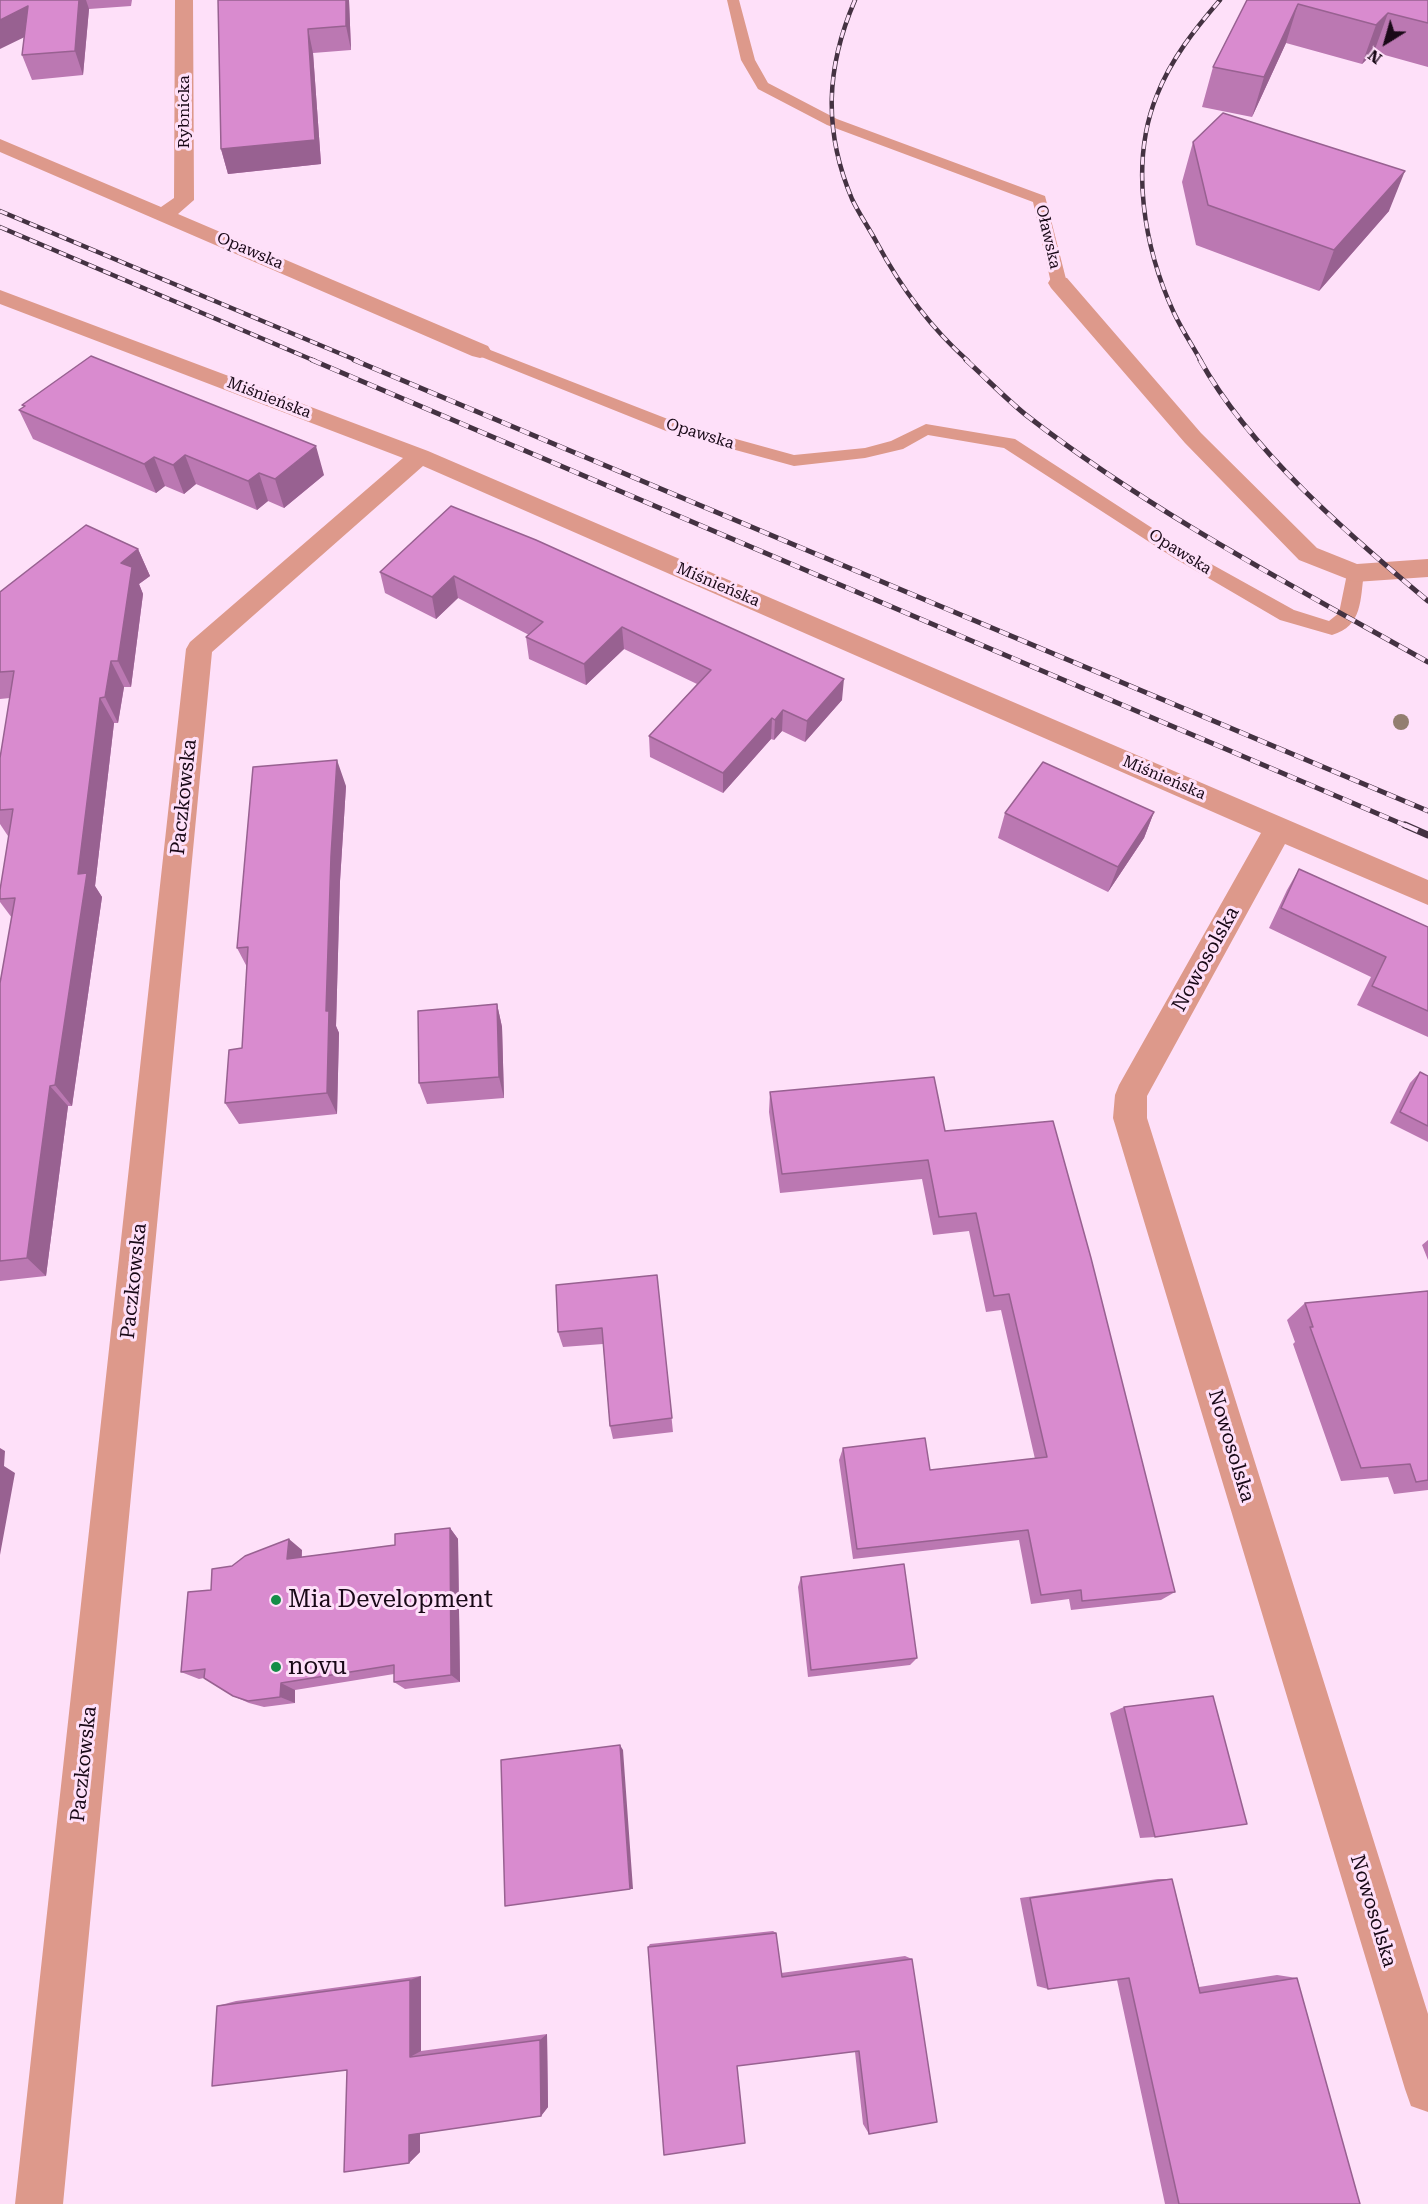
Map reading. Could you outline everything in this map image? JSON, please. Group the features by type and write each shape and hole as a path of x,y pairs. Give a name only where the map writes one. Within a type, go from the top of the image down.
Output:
{"street":[{"name":"Rybnicka","path":"164,214 184,200 184,0"},
{"name":"Opawska","path":"0,145 480,351"},
{"name":"Oławska","path":"1059,283 1193,438 1308,554 1355,573"},
{"name":"Miśnieńska","path":"0,296 420,456 1428,893"},
{"name":"Paczkowska","path":"39,2204 199,649 420,456"},
{"path":"1355,573 1428,568"},
{"name":"Nowosolska","path":"1279,828 1131,1095 1130,1118 1428,2089"}],"lane":[{"name":"Oławska","path":"733,0 748,60 763,86 832,122 1040,199 1059,283"},
{"name":"Opawska","path":"480,351 672,427 794,461 865,453 897,445 926,429 1009,443 1180,554 1267,604 1287,615 1332,628 1348,616 1355,573"}],"building":[{"path":"0,0 79,0 75,51 22,55 28,6 0,20"},
{"path":"218,0 346,0 346,26 308,29 315,140 221,149"},
{"path":"1247,0 1428,0 1428,23 1388,13 1376,25 1298,4 1264,77 1213,67"},
{"path":"1223,113 1405,171 1334,250 1208,205 1193,142"},
{"path":"91,356 316,446 275,479 259,473 248,481 185,455 173,465 154,457 144,464 19,410 25,406 22,405"},
{"path":"451,506 536,540 844,679 807,721 783,710 775,720 772,718 723,773 649,736 711,670 622,627 584,664 526,637 543,622 454,576 432,597 380,572"},
{"path":"86,525 138,549 121,563 132,567 118,661 111,661 105,697 100,698 78,874 87,873 55,1085 50,1086 27,1258 0,1261 0,983 15,898 0,899 13,809 0,810 0,758 14,671 0,672 0,592"},
{"path":"337,760 326,1011 329,1011 327,1093 225,1103 229,1050 242,1048 248,947 237,948 253,767"},
{"path":"1043,762 1154,812 1118,867 1005,813"},
{"path":"1299,869 1428,927 1428,1011 1372,986 1386,957 1281,908"},
{"path":"497,1004 499,1077 419,1083 418,1011"},
{"path":"1420,1072 1428,1076 1428,1126 1400,1112"},
{"path":"934,1077 945,1131 1053,1121 1091,1258 1175,1592 1082,1601 1081,1590 1041,1595 1028,1530 857,1549 843,1448 925,1438 930,1470 1047,1457 1009,1294 994,1296 976,1213 939,1217 928,1160 782,1174 770,1092"},
{"path":"657,1275 672,1418 610,1426 602,1328 558,1332 556,1285"},
{"path":"1428,1291 1428,1480 1416,1482 1410,1464 1361,1468 1310,1327 1313,1327 1305,1303"},
{"path":"450,1528 451,1675 394,1682 394,1665 281,1683 280,1697 248,1701 233,1696 204,1678 205,1669 181,1672 188,1592 211,1590 212,1569 232,1566 245,1556 289,1539 287,1559 395,1545 395,1534"},
{"path":"904,1564 917,1658 811,1670 801,1577"},
{"path":"1213,1696 1247,1824 1155,1837 1124,1707"},
{"path":"620,1745 630,1889 505,1906 501,1760"},
{"path":"1172,1879 1200,1993 1297,1978 1360,2204 1179,2204 1129,1978 1048,1989 1030,1898"},
{"path":"776,1933 782,1977 912,1959 937,2122 869,2134 859,2051 737,2066 745,2143 664,2155 648,1947"},
{"path":"410,1980 410,2057 540,2040 541,2116 409,2135 409,2163 344,2172 347,2070 212,2086 217,2006"}],"railway":[{"path":"855,0 838,50 832,99 836,148 843,173 855,205 896,275 917,306 968,361"},
{"path":"1201,361 1174,313 1155,261 1148,233 1142,177 1148,121 1157,95 1176,57 1220,0"},
{"path":"0,211 358,361"},
{"path":"0,227 315,361"},
{"path":"312,360 1409,827"},
{"path":"354,360 1428,811"},
{"path":"966,360 1026,415 1122,484 1222,546 1428,662"},
{"path":"1200,360 1246,426 1303,490 1428,601"},
{"path":"1405,825 1428,835"}],"place":[{"name":"Mia Development","path":"276,1600"},
{"name":"novu","path":"276,1667"}]}
